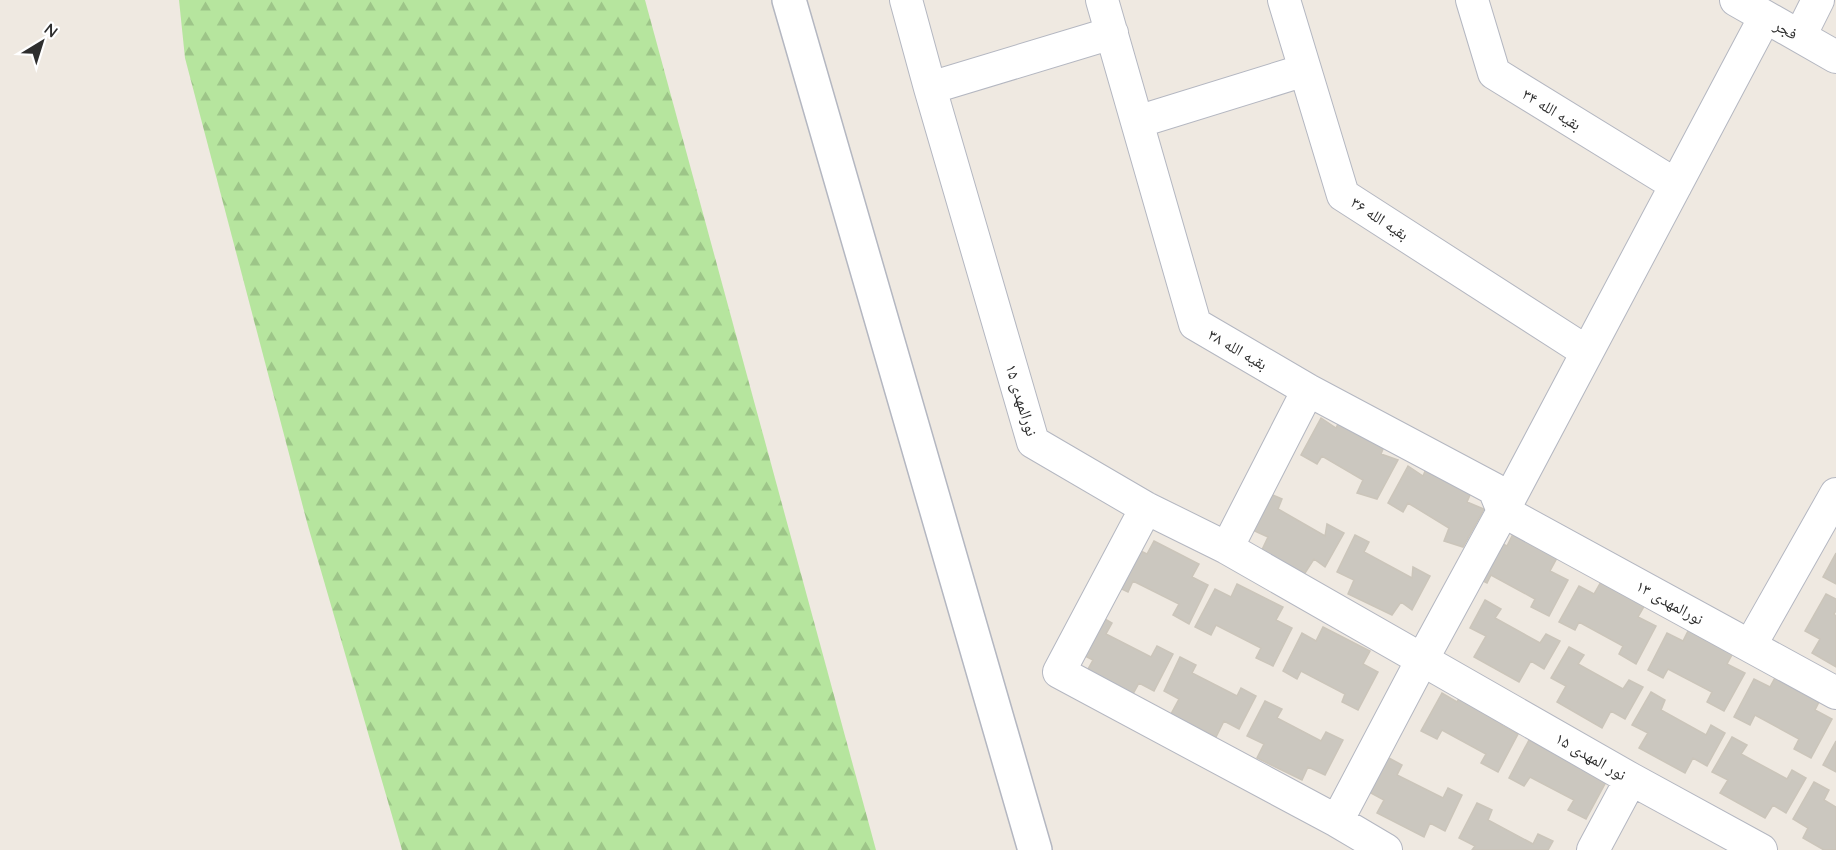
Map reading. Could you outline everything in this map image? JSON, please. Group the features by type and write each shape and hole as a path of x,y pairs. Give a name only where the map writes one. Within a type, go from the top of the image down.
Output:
{"street":[{"path":"789,0 1035,850"},
{"name":"نورالمهدی ۱۵","path":"906,0 1033,442 1146,508 1227,548 1422,658"},
{"name":"بقیه الله ۳۸","path":"1102,0 1195,324 1308,390 1494,489 1503,511"},
{"name":"بقیه الله ۳۶","path":"1284,0 1343,195 1587,352"},
{"name":"بقیه الله ۳۴","path":"1472,0 1494,73 1676,185"},
{"name":"فجر","path":"1736,0 1836,57"},
{"path":"1800,36 1818,0"},
{"path":"1336,821 1765,17"},
{"path":"930,88 1112,33"},
{"path":"1137,122 1305,70"},
{"path":"1227,548 1308,390"},
{"path":"1750,646 1835,500"},
{"path":"1146,508 1059,672 1386,850"},
{"name":"نورالمهدی ۱۳","path":"1503,511 1836,693"},
{"name":"نور المهدی ۱۵","path":"1422,658 1631,779 1761,850"},
{"path":"1593,850 1631,779"}],"green space":[{"path":"179,0 645,0 876,850 402,850 308,526 185,58"}],"building":[{"path":"1343,414 1387,439 1381,454 1398,460 1377,499 1357,493 1363,480 1322,456 1317,464 1301,455 1321,418 1336,428"},
{"path":"1429,462 1473,488 1467,502 1484,509 1463,547 1444,541 1449,528 1408,503 1403,512 1388,503 1408,466 1423,476"},
{"path":"1268,493 1282,499 1278,509 1325,536 1327,524 1344,533 1325,567 1314,559 1305,573 1261,552 1268,537 1250,529"},
{"path":"1514,532 1558,556 1550,571 1568,580 1549,616 1531,607 1535,599 1491,575 1487,583 1471,575 1491,538 1507,546"},
{"path":"1355,535 1369,542 1364,552 1412,578 1413,567 1430,576 1412,610 1401,602 1392,615 1348,594 1354,580 1337,572"},
{"path":"1154,541 1199,564 1192,577 1208,585 1189,624 1173,615 1179,604 1133,581 1128,592 1111,584 1130,546 1147,554"},
{"path":"1836,553 1836,584 1823,577"},
{"path":"1602,580 1646,603 1638,617 1656,626 1636,664 1619,654 1623,646 1579,622 1575,630 1559,622 1579,586 1594,594"},
{"path":"1237,584 1283,607 1276,620 1292,628 1273,666 1256,658 1261,648 1216,625 1211,635 1195,627 1215,589 1231,597"},
{"path":"1826,594 1836,599 1834,614 1836,616 1836,667 1812,653 1820,639 1805,631"},
{"path":"1485,600 1501,609 1495,618 1540,643 1546,634 1560,641 1544,669 1531,661 1519,682 1474,657 1486,636 1470,628"},
{"path":"1098,615 1112,623 1106,634 1151,657 1157,646 1173,654 1154,691 1139,683 1133,694 1087,671 1093,660 1079,653"},
{"path":"1323,627 1370,651 1363,664 1378,672 1358,710 1342,702 1345,694 1301,671 1297,679 1283,671 1302,633 1316,641"},
{"path":"1690,627 1734,651 1727,664 1745,673 1724,711 1707,702 1712,692 1668,669 1663,678 1648,670 1667,633 1683,641"},
{"path":"1569,647 1584,655 1578,664 1623,689 1629,680 1643,687 1625,719 1611,711 1602,728 1557,702 1566,686 1551,678"},
{"path":"1180,657 1196,665 1192,673 1237,696 1241,688 1256,696 1239,729 1224,721 1216,737 1171,714 1179,699 1164,691"},
{"path":"1777,674 1821,698 1815,710 1832,719 1811,758 1794,749 1799,739 1755,715 1750,725 1734,717 1754,679 1770,687"},
{"path":"1464,689 1508,712 1501,725 1518,734 1498,772 1481,763 1486,754 1442,730 1437,739 1421,731 1442,693 1457,702"},
{"path":"1651,692 1665,700 1661,710 1706,735 1711,725 1725,733 1707,766 1693,758 1685,773 1639,748 1648,733 1632,725"},
{"path":"1265,701 1282,709 1277,718 1321,741 1326,732 1343,740 1325,775 1308,767 1302,780 1257,758 1264,744 1247,736"},
{"path":"1551,736 1606,782 1586,819 1568,810 1574,800 1530,777 1524,786 1509,778 1529,740 1544,748"},
{"path":"1732,737 1747,745 1741,754 1787,779 1792,770 1806,778 1786,813 1773,805 1765,818 1720,793 1728,780 1712,772"},
{"path":"1836,741 1836,772 1823,765"},
{"path":"1387,757 1402,765 1397,775 1443,798 1448,788 1462,795 1445,831 1430,823 1424,837 1377,813 1384,800 1369,792"},
{"path":"1814,782 1829,790 1824,800 1836,807 1836,850 1824,850 1803,838 1808,828 1793,819"},
{"path":"1477,803 1492,810 1488,820 1533,844 1538,834 1553,841 1548,850 1472,850 1475,846 1459,838"}]}
